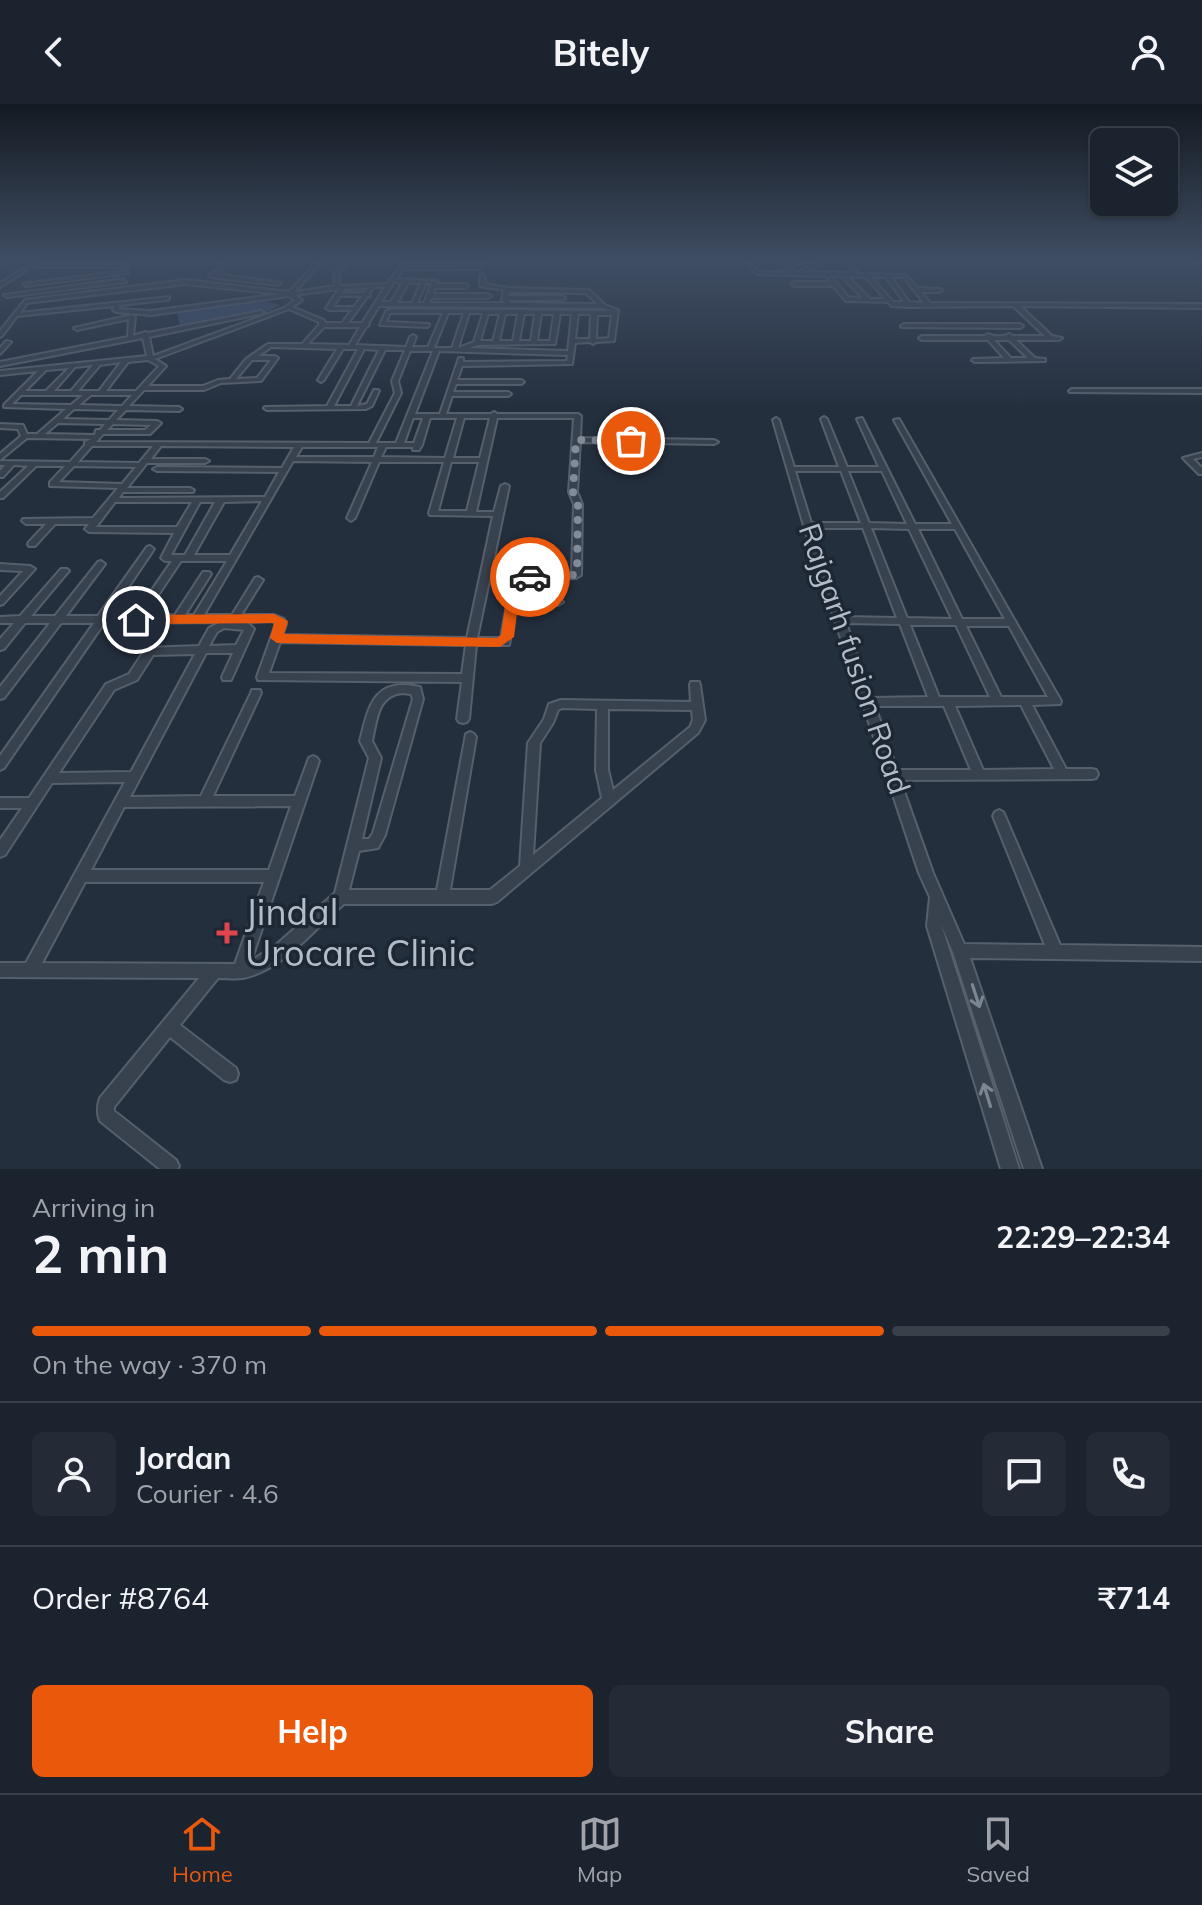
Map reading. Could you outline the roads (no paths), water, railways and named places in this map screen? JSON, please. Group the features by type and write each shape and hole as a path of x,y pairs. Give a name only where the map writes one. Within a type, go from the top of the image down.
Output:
{"street":[{"path":"0,335 18,311"},
{"path":"0,320 65,311"},
{"path":"119,311 162,311"},
{"path":"0,364 130,336 273,311"},
{"path":"0,373 151,359 281,311"},
{"path":"294,311 321,322 344,325 384,320"},
{"path":"303,346 321,322 334,311"},
{"path":"344,325 355,311"},
{"path":"350,348 374,311"},
{"path":"1005,311 1032,338"},
{"path":"1021,311 1050,338"},
{"path":"427,325 382,325 390,312 411,312 410,318 467,312 613,313 612,340 572,341"},
{"path":"443,414 458,368 467,312"},
{"path":"477,343 486,312"},
{"path":"496,343 503,312"},
{"path":"516,343 521,313"},
{"path":"534,343 538,313"},
{"path":"459,351 477,343 553,342 557,313"},
{"path":"458,368 517,371 523,364 569,364 575,313"},
{"path":"593,342 594,313"},
{"path":"399,445 444,315"},
{"path":"77,328 132,317 130,336"},
{"path":"101,323 101,332"},
{"path":"353,408 391,325"},
{"path":"904,326 1020,326"},
{"path":"914,326 924,340 1059,338"},
{"path":"935,326 945,338"},
{"path":"958,326 986,360"},
{"path":"978,326 1009,360"},
{"path":"1000,326 1033,360"},
{"path":"145,334 151,359 163,365 53,486 190,490"},
{"path":"371,445 398,393 395,381 413,337"},
{"path":"0,352 8,342"},
{"path":"232,380 266,346 571,353"},
{"path":"321,380 340,348"},
{"path":"329,408 362,348"},
{"path":"18,393 196,388 232,380 259,380 275,360 253,358"},
{"path":"975,360 1043,360"},
{"path":"102,392 125,362"},
{"path":"74,392 97,365"},
{"path":"49,392 72,368"},
{"path":"43,370 6,406 123,407 178,411 196,388"},
{"path":"0,382 12,372"},
{"path":"454,382 521,382"},
{"path":"361,392 396,390"},
{"path":"267,408 368,407 376,391"},
{"path":"1072,391 1202,391"},
{"path":"39,436 90,392"},
{"path":"450,394 508,394"},
{"path":"471,514 494,414"},
{"path":"461,415 433,514 498,514"},
{"path":"277,638 505,642 518,578 568,577 577,573 578,504 573,492 576,415 411,416"},
{"path":"412,460 427,416"},
{"path":"824,419 903,621 979,774"},
{"path":"860,419 998,702"},
{"name":"Rajgarh fusion Road","path":"776,420 808,525 935,899 960,951 1033,1169"},
{"path":"870,702 1050,702 1056,697 897,420"},
{"path":"57,421 157,423 147,432 94,438"},
{"path":"0,426 22,428 25,436"},
{"path":"0,460 25,436 94,438 158,445 418,445"},
{"path":"576,440 714,442"},
{"path":"158,445 89,529 180,530"},
{"path":"197,619 299,445"},
{"path":"351,518 383,445"},
{"path":"1202,455 1187,458 1202,472"},
{"path":"291,459 483,460"},
{"path":"0,460 70,464 205,461"},
{"path":"0,475 12,463"},
{"path":"1,494 35,463"},
{"path":"157,469 285,470"},
{"path":"792,469 884,469"},
{"path":"463,719 471,643 505,486"},
{"path":"198,499 163,557 233,558"},
{"path":"136,620 183,558 221,499"},
{"path":"113,500 267,499"},
{"path":"26,521 95,521"},
{"path":"32,544 53,521"},
{"path":"808,525 958,527"},
{"path":"0,765 98,619 150,549"},
{"path":"0,695 101,564"},
{"path":"0,567 30,569 0,602"},
{"path":"0,646 64,571"},
{"path":"178,619 206,574"},
{"path":"234,619 258,580"},
{"path":"514,601 558,602"},
{"path":"0,620 279,619 277,638 262,677 468,678"},
{"path":"842,620 1013,623"},
{"path":"31,969 216,627 245,625 249,629 227,677"},
{"path":"0,851 114,682 133,677 150,651 240,649"},
{"path":"341,897 492,897 694,730 699,720 695,685"},
{"path":"0,970 240,971 255,968 270,958 341,897 375,758 366,741 382,693 389,688 416,690 418,699 379,835 373,844 354,846"},
{"path":"204,802 256,693"},
{"path":"1025,702 1062,774"},
{"path":"526,870 535,739 549,725 556,705 697,706"},
{"path":"603,705 602,770 609,800"},
{"path":"442,898 470,737"},
{"path":"240,971 313,761"},
{"path":"894,775 1092,774"},
{"path":"48,778 135,777"},
{"path":"122,802 299,801"},
{"path":"0,803 32,803"},
{"path":"999,816 1055,951"},
{"path":"82,876 274,876"},
{"name":"Rajgarh fusion Road","path":"935,899 934,926 1010,1169"},
{"path":"960,951 1202,954"},
{"path":"170,1166 106,1115 106,1104 214,971"},
{"path":"170,1027 230,1074"}],"water":[{"path":"270,311 244,318 180,326 177,312"}],"place":[{"name":"Jindal Urocare Clinic","path":"227,933"}]}
